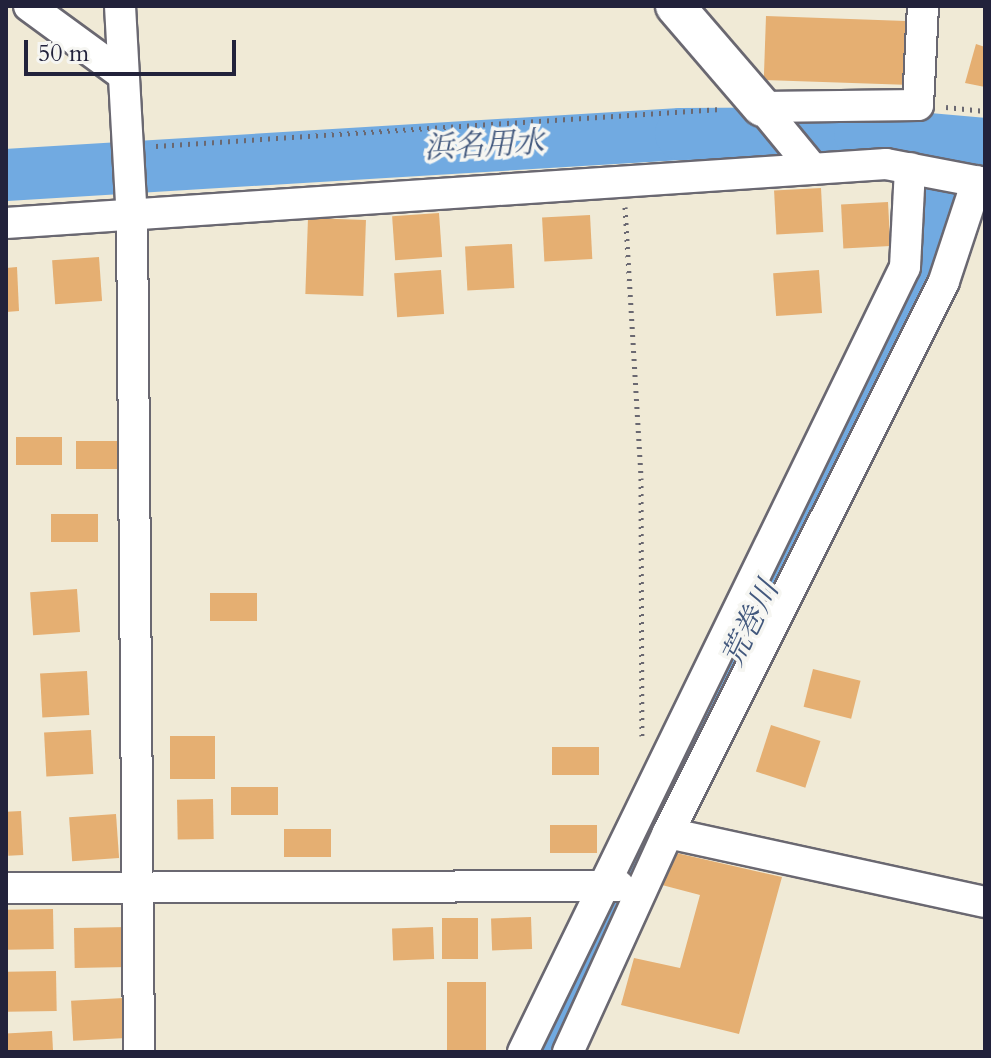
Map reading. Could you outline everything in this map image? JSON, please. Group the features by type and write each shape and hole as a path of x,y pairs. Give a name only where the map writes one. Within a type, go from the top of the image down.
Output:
{"street":[{"path":"29,6 122,74"},
{"path":"120,6 131,208 139,1052"},
{"path":"675,6 813,169"},
{"path":"762,107 918,105 923,6"},
{"path":"568,1052 624,890 905,267 910,168"},
{"path":"6,223 131,208 813,169 910,168 981,182 944,281 668,833 624,890 523,1052"},
{"path":"668,833 985,902"},
{"path":"6,888 138,883 624,890"}],"path":[{"path":"918,105 985,111"},
{"path":"126,148 762,107"},
{"path":"624,182 641,478 642,745"}],"building":[{"path":"766,16 906,21 904,85 764,80"},
{"path":"976,44 985,47 985,87 965,83"},
{"path":"821,188 823,232 776,234 774,190"},
{"path":"888,202 890,246 843,248 841,204"},
{"path":"439,213 442,257 395,260 392,216"},
{"path":"590,215 592,259 544,261 542,218"},
{"path":"308,218 366,220 363,296 305,294"},
{"path":"512,244 514,288 467,290 465,246"},
{"path":"99,257 102,301 55,304 52,260"},
{"path":"17,267 19,311 6,312 6,268"},
{"path":"441,270 444,314 397,317 394,273"},
{"path":"819,270 822,313 776,316 773,273"},
{"path":"16,437 62,437 62,465 16,465"},
{"path":"76,441 123,441 123,469 76,469"},
{"path":"51,514 98,514 98,542 51,542"},
{"path":"77,589 80,632 33,635 30,592"},
{"path":"210,593 257,593 257,621 210,621"},
{"path":"813,669 861,681 851,719 804,707"},
{"path":"87,671 89,715 42,717 40,673"},
{"path":"771,725 820,741 805,788 756,772"},
{"path":"91,730 93,774 46,776 44,732"},
{"path":"170,736 215,736 215,779 170,779"},
{"path":"552,747 599,747 599,775 552,775"},
{"path":"231,787 278,787 278,815 231,815"},
{"path":"213,799 214,839 178,840 177,800"},
{"path":"21,811 23,855 8,856 6,812"},
{"path":"116,814 119,858 72,861 69,817"},
{"path":"550,825 597,825 597,853 550,853"},
{"path":"284,829 331,829 331,857 284,857"},
{"path":"672,852 782,877 739,1034 621,1005 634,958 680,968 700,895 662,885"},
{"path":"53,909 54,949 7,950 6,910"},
{"path":"531,917 532,949 492,950 491,918"},
{"path":"442,918 478,918 478,959 442,959"},
{"path":"128,927 129,967 75,968 74,928"},
{"path":"433,927 434,959 393,960 392,928"},
{"path":"56,971 57,1011 7,1012 6,972"},
{"path":"447,982 486,982 486,1052 447,1052"},
{"path":"124,998 126,1038 73,1041 71,1001"},
{"path":"52,1031 53,1052 7,1052 6,1033"}],"waterway":[{"path":"924,137 927,109"},
{"name":"浜名用水","path":"6,175 681,134 860,133 985,144"},
{"name":"荒巻川","path":"542,1052 838,447 933,274 949,194"}]}
